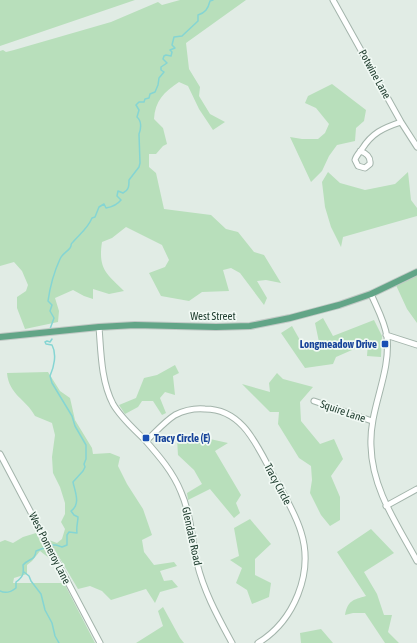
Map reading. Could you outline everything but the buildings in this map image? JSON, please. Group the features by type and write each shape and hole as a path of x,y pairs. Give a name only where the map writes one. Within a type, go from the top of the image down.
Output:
{"main road":[{"name":"West Street","path":"0,337 135,325 216,327 250,326 290,318 339,305 371,294 417,272"}],"street":[{"name":"Potwine Lane","path":"333,0 401,122 417,147"},
{"path":"360,151 374,134 401,122"},
{"path":"371,294 384,324 387,360 372,421 372,461 378,487 386,506 417,561"},
{"name":"Glendale Road","path":"99,327 103,374 109,395 122,418 146,441 169,469 181,492 188,513 197,563 202,580 212,606 232,643"},
{"path":"386,335 417,346"},
{"name":"Squire Lane","path":"314,401 372,421"},
{"name":"Tracy Circle","path":"146,441 176,415 186,410 197,408 218,410 228,414 242,425 254,439 294,514 305,547 303,579 295,603 277,628 258,643"},
{"name":"West Pomeroy Lane","path":"0,454 100,643"},
{"path":"386,506 417,489"}],"green space":[{"path":"0,0 135,0 0,46"},
{"path":"180,0 246,0 186,43 189,69 200,87 199,96 210,114 225,122 213,130 199,109 188,86 179,82 165,93 156,107 154,119 163,128 167,144 163,146 156,154 149,154 149,167 156,173 164,209 211,215 226,229 238,232 254,252 264,255 281,283 266,280 257,281 267,298 264,305 240,273 231,268 223,270 229,291 202,292 189,301 161,296 149,273 165,267 169,260 162,245 126,227 112,238 102,242 101,251 102,265 112,280 124,291 109,294 93,289 93,299 73,290 55,298 59,311 58,322 25,329 17,308 17,297 26,291 28,285 22,271 14,262 0,266 0,51 3,50 6,52 14,50 111,22 158,2 162,5"},
{"path":"332,84 366,110 364,121 356,128 355,141 337,145 329,156 322,171 311,182 290,137 318,139 325,133 329,124 316,108 305,103 308,96"},
{"path":"328,172 340,183 365,190 395,184 408,172 411,200 417,208 417,216 343,237 341,247 331,227 325,207 322,182"},
{"path":"417,272 417,323 407,309 395,283"},
{"path":"323,318 333,336 374,320 382,336 381,357 367,356 368,343 336,357 333,364 305,368 281,333 292,326 301,342 319,342 315,323"},
{"path":"175,365 179,373 173,376 175,395 165,392 160,398 166,413 162,415 153,401 142,401 138,407 125,414 119,405 136,398 144,378 157,375"},
{"path":"48,372 60,391 70,398 75,420 92,448 93,454 110,453 120,457 118,466 127,484 143,509 152,535 142,540 144,552 154,565 174,562 177,566 160,571 164,581 172,580 178,587 160,592 155,603 146,589 111,600 102,591 90,586 78,589 49,540 57,543 62,539 65,529 61,522 65,514 65,503 60,487 53,473 52,457 55,435 52,423 35,416 14,392 8,380 7,373"},
{"path":"277,373 283,379 313,387 300,402 301,421 320,444 334,439 343,459 331,476 340,497 340,520 330,526 321,515 310,493 312,480 311,466 299,458 278,424 279,412 270,412 242,384 270,392 269,383"},
{"path":"201,437 228,443 215,451 241,495 236,503 240,513 234,518 210,489 188,500 187,493 202,484 194,470 178,455 177,439"},
{"path":"250,519 271,544 255,559 255,575 271,583 269,597 252,604 247,590 236,583 242,568 230,560 239,556 234,528"},
{"path":"371,529 394,553 364,572 377,594 384,615 392,615 388,632 399,643 385,643 365,613 345,615 348,606 352,601 366,596 337,552"},
{"path":"36,533 49,558 40,551 27,565 27,574 14,578 13,583 64,583 95,643 0,643 0,542 5,540 13,543 23,537"},
{"path":"163,607 184,643 136,643 163,626 158,611"},
{"path":"321,629 333,643 301,643 300,633"}],"waterway":[{"path":"50,329 54,318 50,311 52,305 48,301 52,280 61,257 86,228 92,218 95,217 99,207 104,204 106,208 110,207 121,200 117,196 118,191 123,193 128,189 129,180 139,167 139,134 141,125 137,117 139,110 136,105 139,102 144,102 145,99 149,98 150,94 155,92 159,78 164,72 161,70 161,67 167,63 163,59 164,56 171,56 172,52 170,50 175,48 172,45 174,37 182,36 198,21 198,15 203,13 210,1 213,0"},
{"path":"52,339 50,342 45,342 46,344 52,345 54,349 54,365 50,376 52,383 72,416 75,426 86,445 85,467 73,482 77,501 76,505 71,511 78,517 77,533 69,532 67,535 67,545 62,547 52,545"},
{"path":"0,591 8,592 16,588 16,582 22,575 23,565 33,558 36,551 44,548"},
{"path":"24,572 29,576 41,594 45,610 52,623 55,636 59,643"}],"place":[{"name":"Longmeadow Drive","path":"385,344"},
{"name":"Tracy Circle (E)","path":"146,438"}]}
